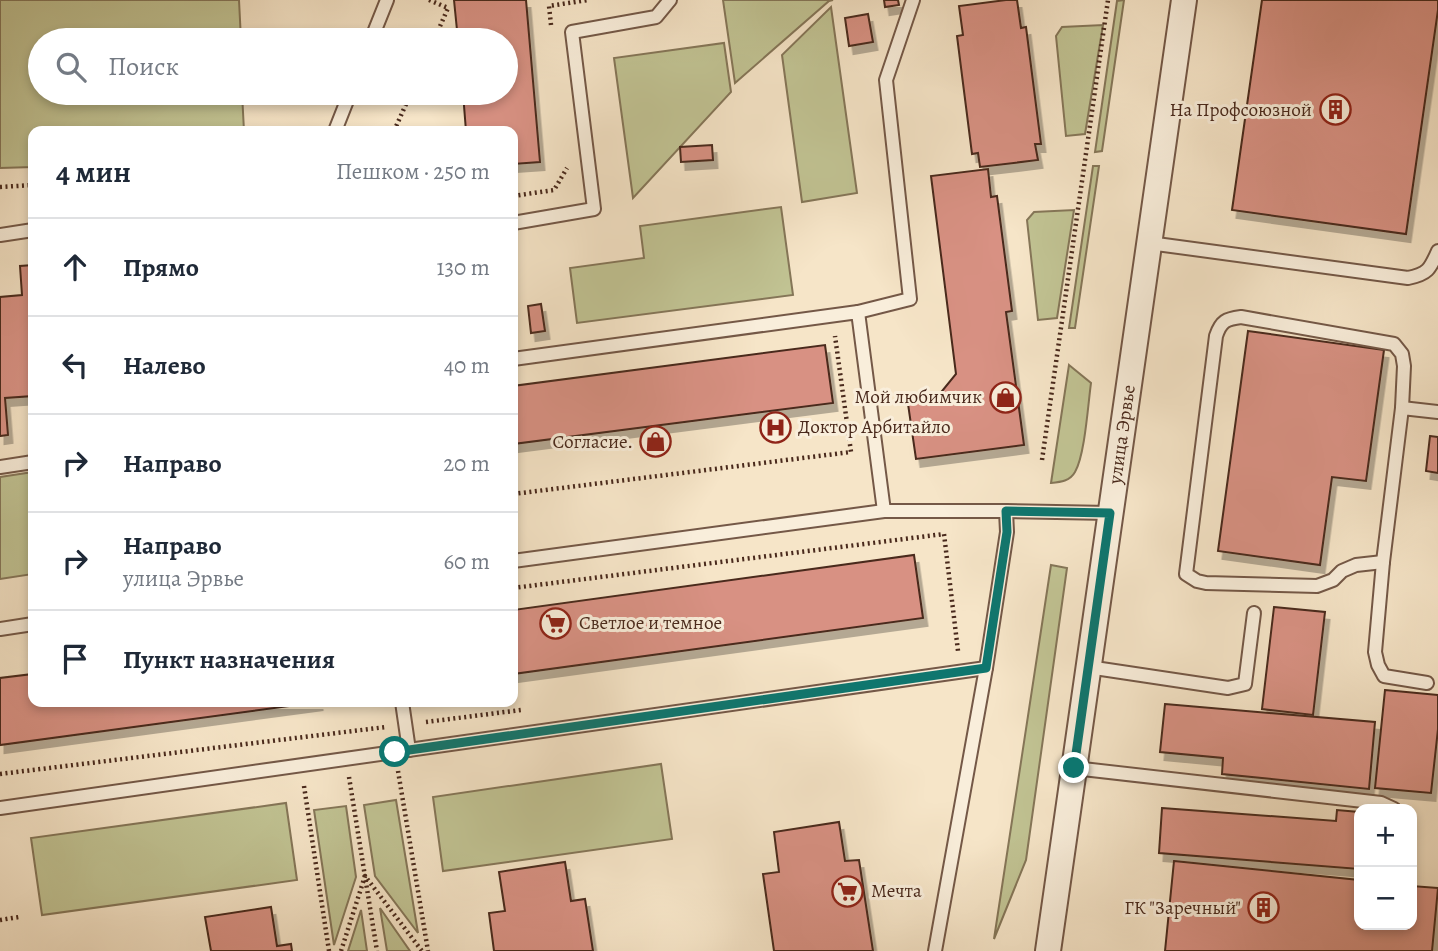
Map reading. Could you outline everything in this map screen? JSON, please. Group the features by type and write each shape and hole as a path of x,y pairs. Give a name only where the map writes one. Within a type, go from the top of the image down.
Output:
{"street":[{"name":"улица Эрвье","path":"1048,951 1184,0"}],"lane":[{"path":"376,28 387,0"},
{"path":"518,222 594,209 572,32 656,18 670,0"},
{"path":"518,358 858,313 910,299 886,80 913,0"},
{"path":"337,126 345,105"},
{"path":"0,234 28,231"},
{"path":"1149,243 1408,278 1424,274 1438,251"},
{"path":"858,313 884,510"},
{"path":"1383,562 1356,565 1342,571 1333,580 1317,586 1206,583 1186,574 1216,336 1220,326 1228,318 1241,317 1394,344 1402,354 1402,408 1375,652 1384,676 1427,683"},
{"path":"1402,408 1438,412"},
{"path":"0,467 28,463"},
{"path":"518,560 884,510 1110,513"},
{"path":"935,951 986,668 1007,532 1006,511"},
{"path":"1088,667 1228,688 1245,684 1254,613"},
{"path":"0,629 28,625"},
{"path":"0,808 986,668"},
{"path":"403,707 409,750"},
{"path":"1074,768 1383,804"}],"path":[{"path":"429,0 448,8 439,28"},
{"path":"1042,460 1108,0"},
{"path":"396,126 406,105"},
{"path":"0,187 28,186"},
{"path":"518,493 851,452 835,335"},
{"path":"518,586 944,534 959,656"},
{"path":"0,774 523,710"},
{"path":"395,752 428,951"},
{"path":"346,759 377,951"},
{"path":"301,765 329,951"},
{"path":"341,951 365,876"},
{"path":"365,876 422,951"},
{"path":"0,920 19,917"}],"green space":[{"path":"0,0 239,0 240,28 28,28 28,105 243,105 244,126 28,126 28,167 0,168"},
{"path":"723,0 833,0 735,83"},
{"path":"1124,0 1102,151 1095,152 1117,1"},
{"path":"831,7 857,193 802,202 782,55"},
{"path":"1103,25 1085,134 1066,136 1056,36 1062,27"},
{"path":"724,43 731,92 633,198 614,58"},
{"path":"1093,166 1099,166 1075,328 1069,328"},
{"path":"781,207 793,295 577,323 570,268 644,258 640,226"},
{"path":"1074,210 1057,318 1038,320 1027,220 1034,212"},
{"path":"1069,365 1091,383 1084,442 1073,475 1051,483"},
{"path":"28,473 28,575 0,579 0,477"},
{"path":"1051,565 1067,568 1026,860 994,939"},
{"path":"661,764 672,839 443,871 433,797"},
{"path":"396,800 418,933 375,876 364,805"},
{"path":"286,803 297,880 42,915 31,838"},
{"path":"346,806 356,877 334,945 314,810"},
{"path":"380,908 410,951 387,951"},
{"path":"361,910 367,951 348,951"}],"building":[{"path":"454,0 526,0 540,162 518,164 518,126 466,126 464,105 518,105 518,28 457,28"},
{"path":"884,0 898,0 899,5 885,7"},
{"path":"1017,0 1021,28 1026,27 1041,144 1035,144 1038,160 980,167 978,153 972,154 957,36 963,35 959,6"},
{"name":"На Профсоюзной","path":"1262,0 1438,0 1406,234 1232,210"},
{"path":"868,14 873,42 849,46 845,18"},
{"path":"712,145 713,160 681,162 680,147"},
{"path":"988,169 991,197 997,196 1012,311 1006,312 1024,445 916,459 908,404 934,401 956,374 931,176"},
{"path":"28,265 28,396 5,398 8,435 0,436 0,297 22,295 20,266"},
{"path":"541,304 545,331 531,333 528,306"},
{"path":"1248,331 1384,350 1366,481 1332,477 1320,565 1218,551"},
{"path":"825,345 833,403 518,443 518,385"},
{"path":"1430,436 1438,437 1438,473 1426,471"},
{"path":"914,555 923,618 518,673 518,609"},
{"path":"1274,607 1325,612 1313,715 1262,709"},
{"path":"28,675 28,707 282,707 0,745 0,678"},
{"path":"1385,690 1438,695 1438,729 1431,793 1375,788"},
{"path":"1165,704 1375,722 1369,789 1222,774 1223,758 1160,752"},
{"path":"1162,808 1336,821 1337,810 1354,812 1354,869 1159,853"},
{"path":"839,822 845,861 859,860 873,951 774,951 763,874 779,872 774,832"},
{"name":"ГК \"Заречный\"","path":"1174,861 1354,879 1354,930 1417,930 1417,886 1438,888 1432,951 1165,951"},
{"path":"565,862 571,901 585,899 593,951 494,951 489,913 505,911 499,872"},
{"path":"271,907 277,946 291,944 292,951 211,951 205,917"}],"place":[{"name":"На Профсоюзной","path":"1335,110"},
{"name":"Мой любимчик","path":"1005,397"},
{"name":"Доктор Арбитайло","path":"775,427"},
{"name":"Согласие.","path":"656,442"},
{"name":"Светлое и темное","path":"556,623"},
{"name":"Мечта","path":"848,891"},
{"name":"ГК \"Заречный\"","path":"1264,908"}],"route":[{"path":"395,752 986,668 1007,532 1006,511 1110,513 1074,768"}]}
